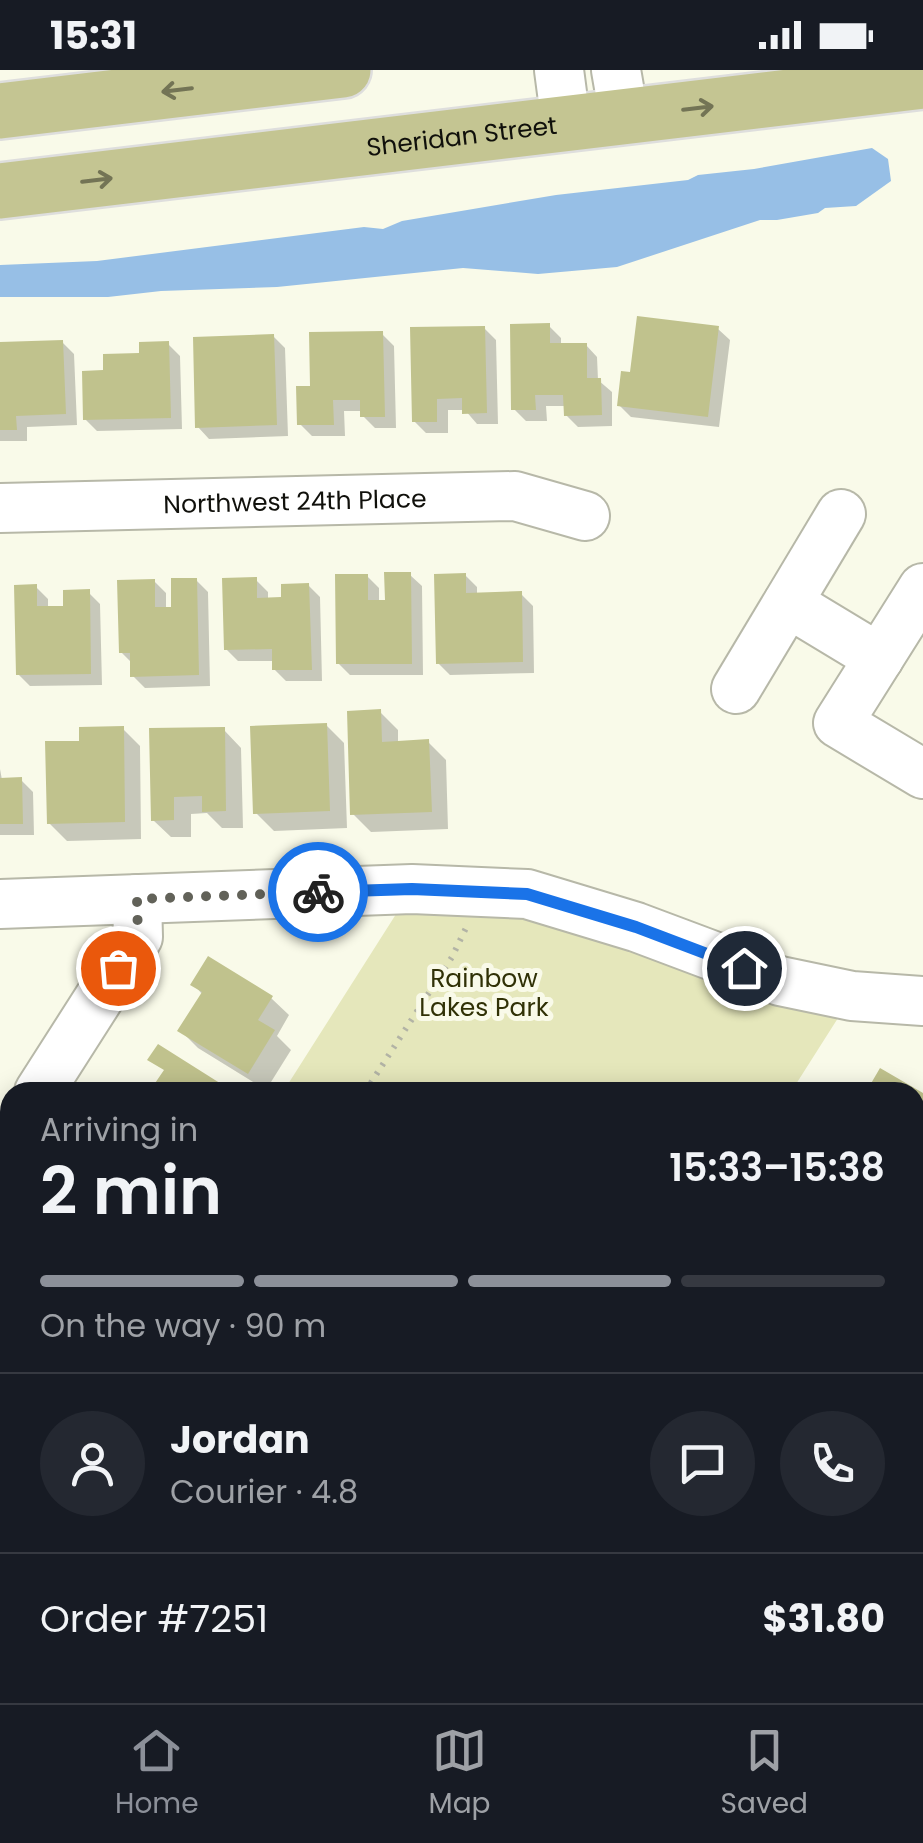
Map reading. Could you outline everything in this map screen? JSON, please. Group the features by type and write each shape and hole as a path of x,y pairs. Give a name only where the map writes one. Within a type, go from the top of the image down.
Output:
{"main road":[{"path":"0,111 343,70"},
{"name":"Sheridan Street","path":"0,191 566,123 620,93 923,80"}],"street":[{"path":"558,70 566,123"},
{"name":"Northwest 24th Place","path":"0,508 515,496 585,516"},
{"path":"736,690 841,514"},
{"path":"923,588 838,723 923,774"},
{"path":"788,602 880,658"},
{"path":"0,904 412,889 527,894 636,927 780,982 852,996 923,1001"},
{"path":"45,1082 138,937 137,899"}],"path":[{"path":"371,1082 452,958 484,891"}],"green space":[{"name":"Rainbow Lakes Park","path":"412,889 852,996 797,1082 289,1082"}],"water":[{"path":"872,148 888,159 891,181 856,206 760,220 617,267 538,274 463,268 277,287 108,297 0,297 0,265 97,261 364,227 383,229 402,221 556,195 688,180 698,175"}],"building":[{"path":"637,316 719,326 708,417 617,406 621,371 630,372"},
{"path":"550,323 550,343 587,343 587,378 601,378 602,415 564,416 563,395 535,395 536,410 511,410 510,324"},
{"path":"485,326 487,413 462,414 462,398 437,399 437,422 412,422 410,327"},
{"path":"383,331 385,417 360,417 360,400 333,400 334,425 297,425 296,386 310,386 309,332"},
{"path":"274,334 277,425 195,428 193,337"},
{"path":"63,340 66,414 16,416 17,430 0,430 0,342"},
{"path":"169,341 171,418 83,420 82,371 103,370 103,354 139,353 139,342"},
{"path":"384,572 411,572 412,664 336,664 335,574 368,574 368,600 385,600"},
{"path":"466,573 466,593 522,591 523,662 436,664 434,574"},
{"path":"257,577 257,598 281,597 281,584 309,583 312,670 272,670 272,649 224,650 222,578"},
{"path":"171,578 197,578 199,675 130,677 130,653 119,653 117,580 155,579 155,607 171,607"},
{"path":"37,584 37,606 63,606 63,590 90,589 91,674 16,675 14,585"},
{"path":"381,709 382,742 429,739 432,812 350,815 347,711"},
{"path":"327,723 330,811 253,814 250,726"},
{"path":"124,726 125,822 47,824 45,741 79,741 79,727"},
{"path":"225,727 226,811 202,812 202,796 174,797 174,820 151,821 149,728"},
{"path":"22,777 23,824 0,824 0,778"},
{"path":"208,956 273,996 258,1020 275,1030 248,1074 177,1031 202,992 190,985"},
{"path":"158,1044 218,1082 156,1082 164,1070 147,1060"},
{"path":"880,1068 904,1082 872,1082"}],"way so far":[{"path":"118,968 138,937 137,899 318,892"}],"route":[{"path":"318,892 412,889 527,894 636,927 744,968"}]}
